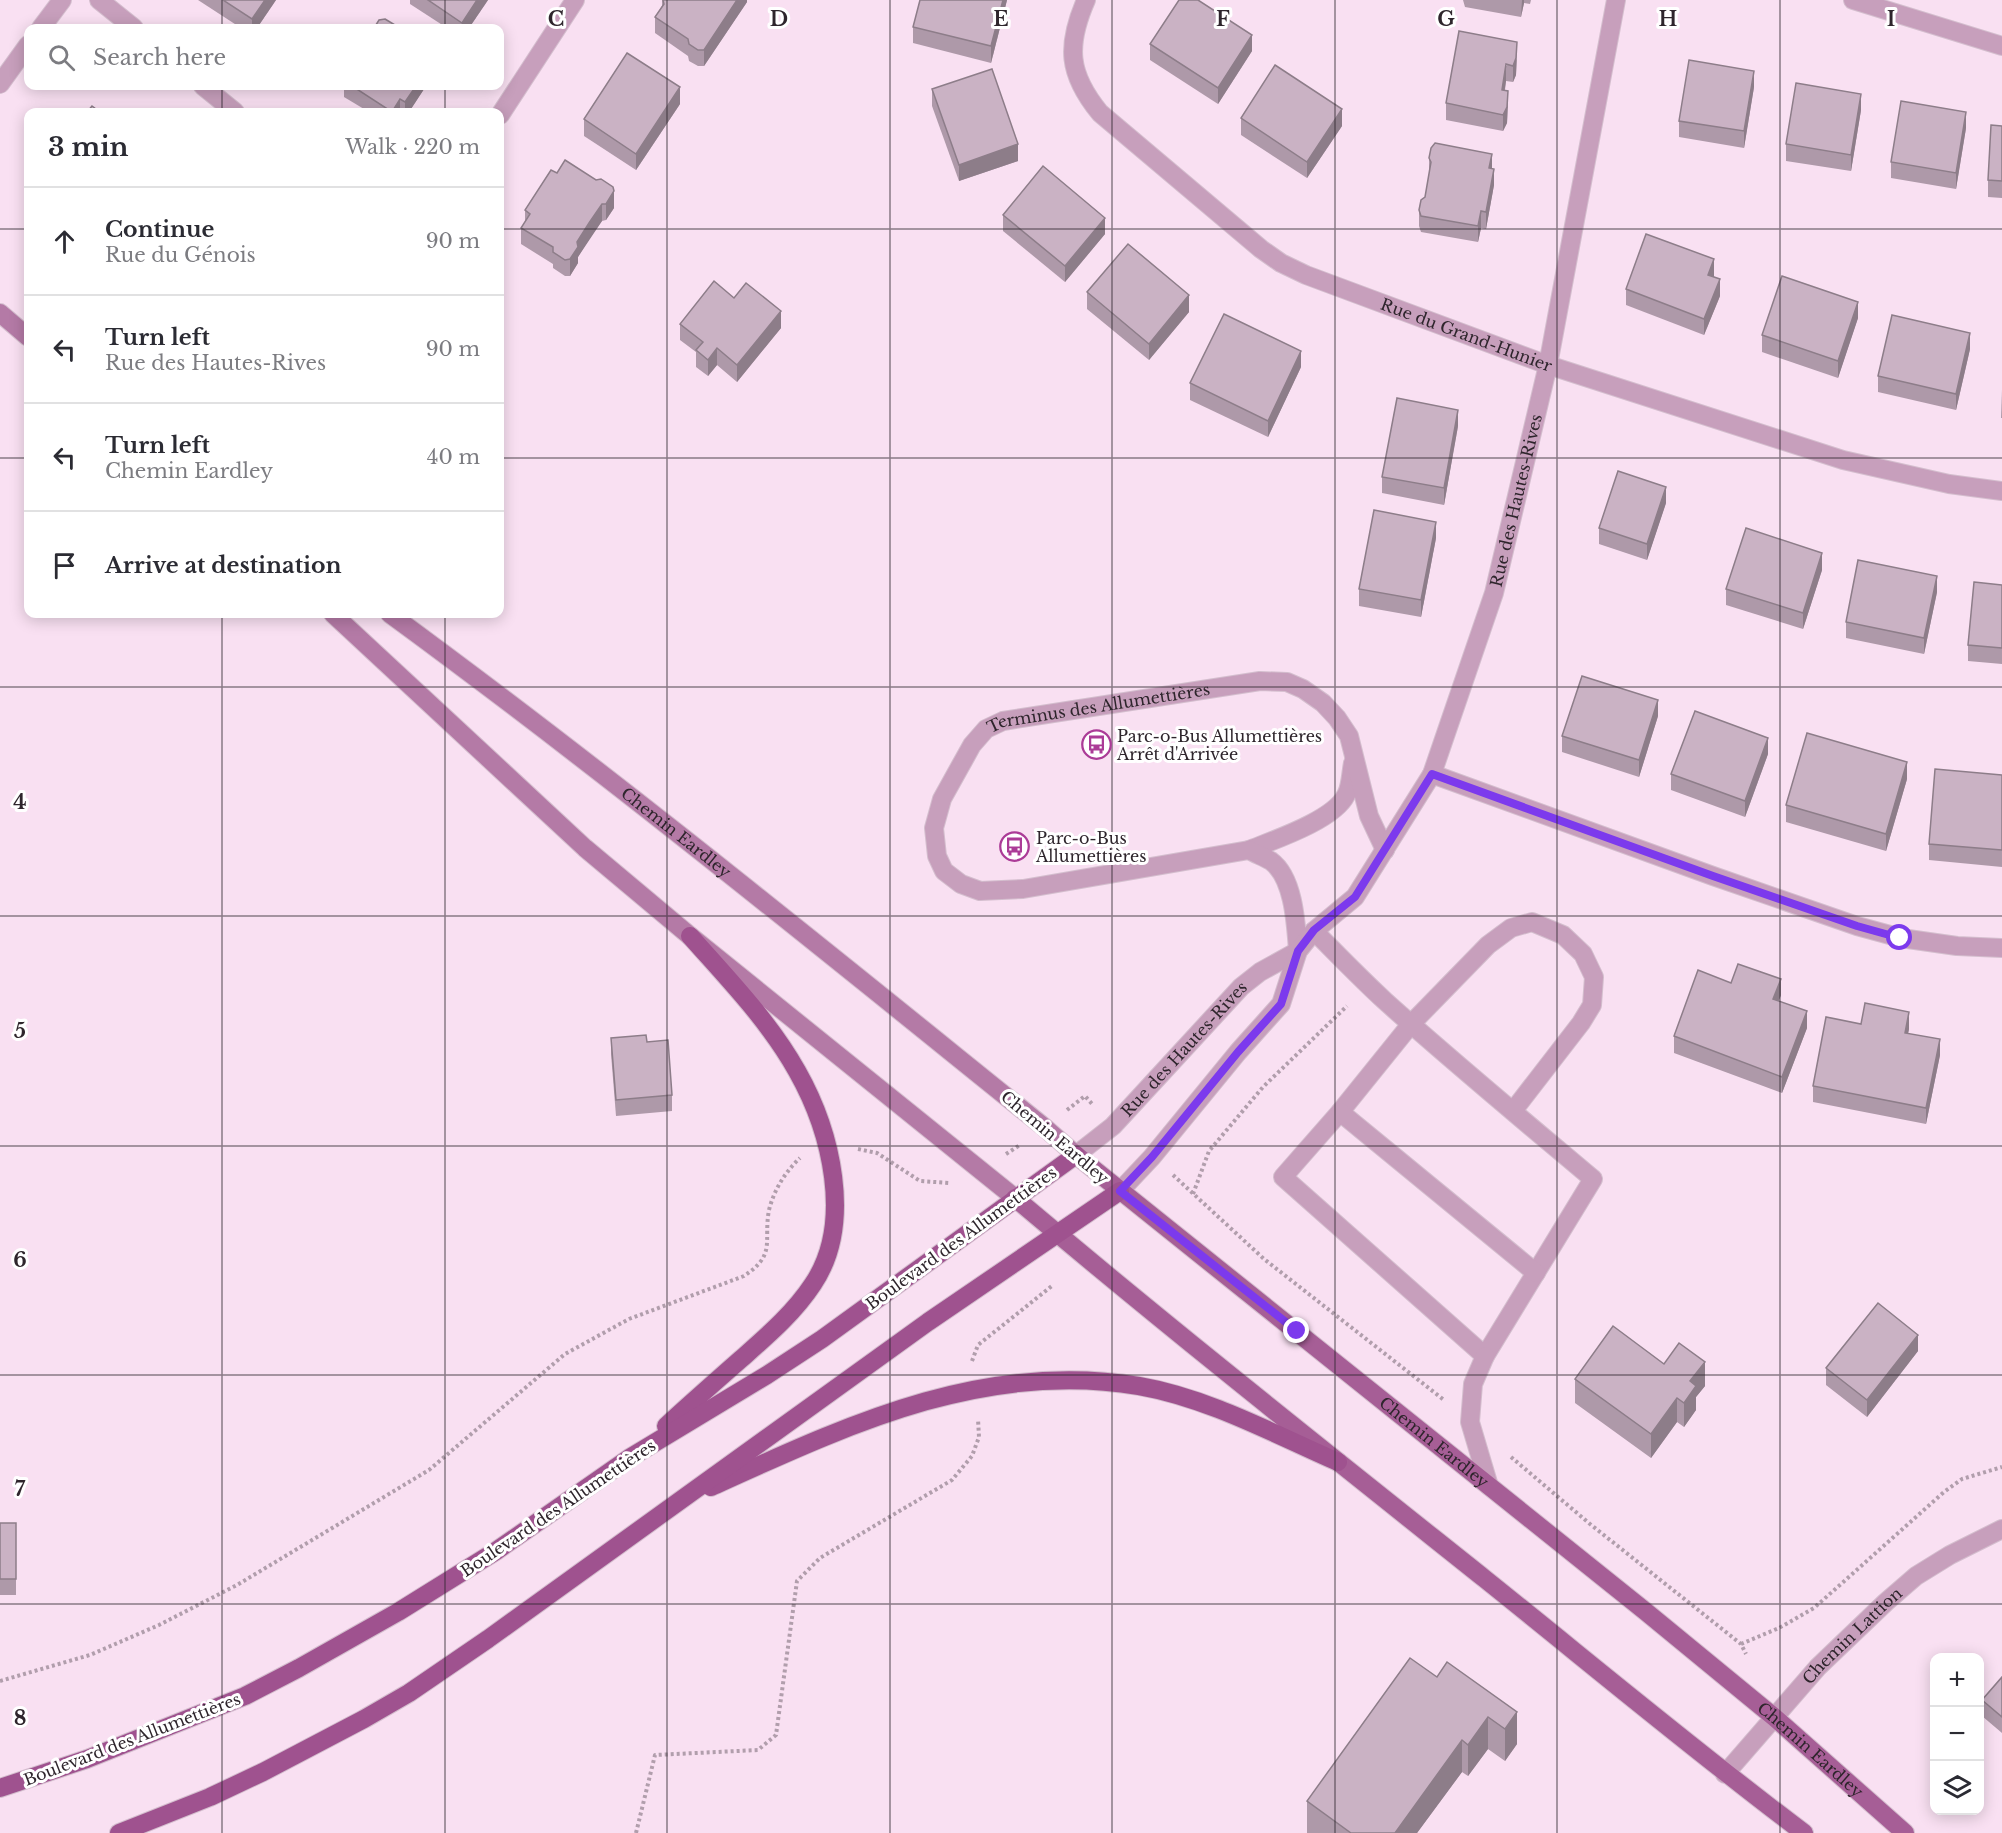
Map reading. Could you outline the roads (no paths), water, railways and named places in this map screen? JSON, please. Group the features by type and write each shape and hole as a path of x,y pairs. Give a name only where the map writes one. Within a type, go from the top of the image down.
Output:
{"highway":[{"path":"631,1457 796,1308 815,1281 833,1234 836,1207 829,1154 820,1123 798,1072 754,1009 690,936"},
{"name":"Boulevard des Allumettières","path":"0,1788 139,1740 245,1696 398,1612 496,1551 631,1457 822,1339 1076,1155"},
{"path":"118,1833 210,1797 263,1772 400,1698 488,1639 928,1322 1120,1191"},
{"path":"674,1503 800,1446 864,1421 958,1392 1018,1382 1059,1380 1140,1386 1216,1408 1338,1462"}],"main road":[{"path":"0,313 24,334"},
{"path":"337,618 585,848 690,936 983,1170 1338,1462 1616,1683 1725,1774 1803,1833"},
{"name":"Chemin Eardley","path":"395,618 515,705 784,917 1120,1191 1490,1486 1774,1717 1905,1833"}],"street":[{"path":"44,24 62,0"},
{"path":"99,0 129,24"},
{"path":"504,110 575,0"},
{"name":"Rue du Grand-Hunier","path":"1086,0 1076,26 1072,51 1085,95 1100,113 1261,249 1281,263 1306,275 1548,364 1843,460 1949,483 2002,491"},
{"name":"Rue des Hautes-Rives","path":"1120,1191 1152,1157 1238,1052 1281,1004 1298,951 1314,930 1355,897 1432,774 1494,593 1548,364 1616,0"},
{"path":"1853,0 2002,46"},
{"path":"0,84 24,51"},
{"path":"207,90 230,108"},
{"name":"Terminus des Allumettières","path":"1354,758 1346,796 1330,813 1304,828 1249,850 1023,889 980,891 961,884 945,871 937,856 934,828 942,799 972,745 986,729 1003,721 1260,681 1287,682 1303,688 1323,703 1337,718 1349,736 1369,816 1385,850"},
{"path":"1432,774 1857,926 1900,938 1957,946 2002,948"},
{"path":"1249,850 1272,862 1288,884 1296,920 1298,951"},
{"path":"1485,1356 1283,1177 1340,1112 1411,1024 1488,945 1511,928 1532,922 1563,936 1583,954 1594,977 1592,1005 1514,1112"},
{"path":"1314,930 1411,1024 1593,1179 1485,1356 1473,1384 1470,1422 1490,1486"},
{"name":"Rue des Hautes-Rives","path":"1076,1155 1113,1126 1241,987 1260,972 1298,951"},
{"path":"1340,1112 1536,1273"},
{"name":"Chemin Lattion","path":"1725,1774 1818,1667 1916,1576 1950,1555 2002,1529"}],"place":[{"name":"Parc-o-Bus Allumettières Arrêt d'Arrivée","path":"1096,745"},
{"name":"Parc-o-Bus Allumettières","path":"1015,847"}]}
